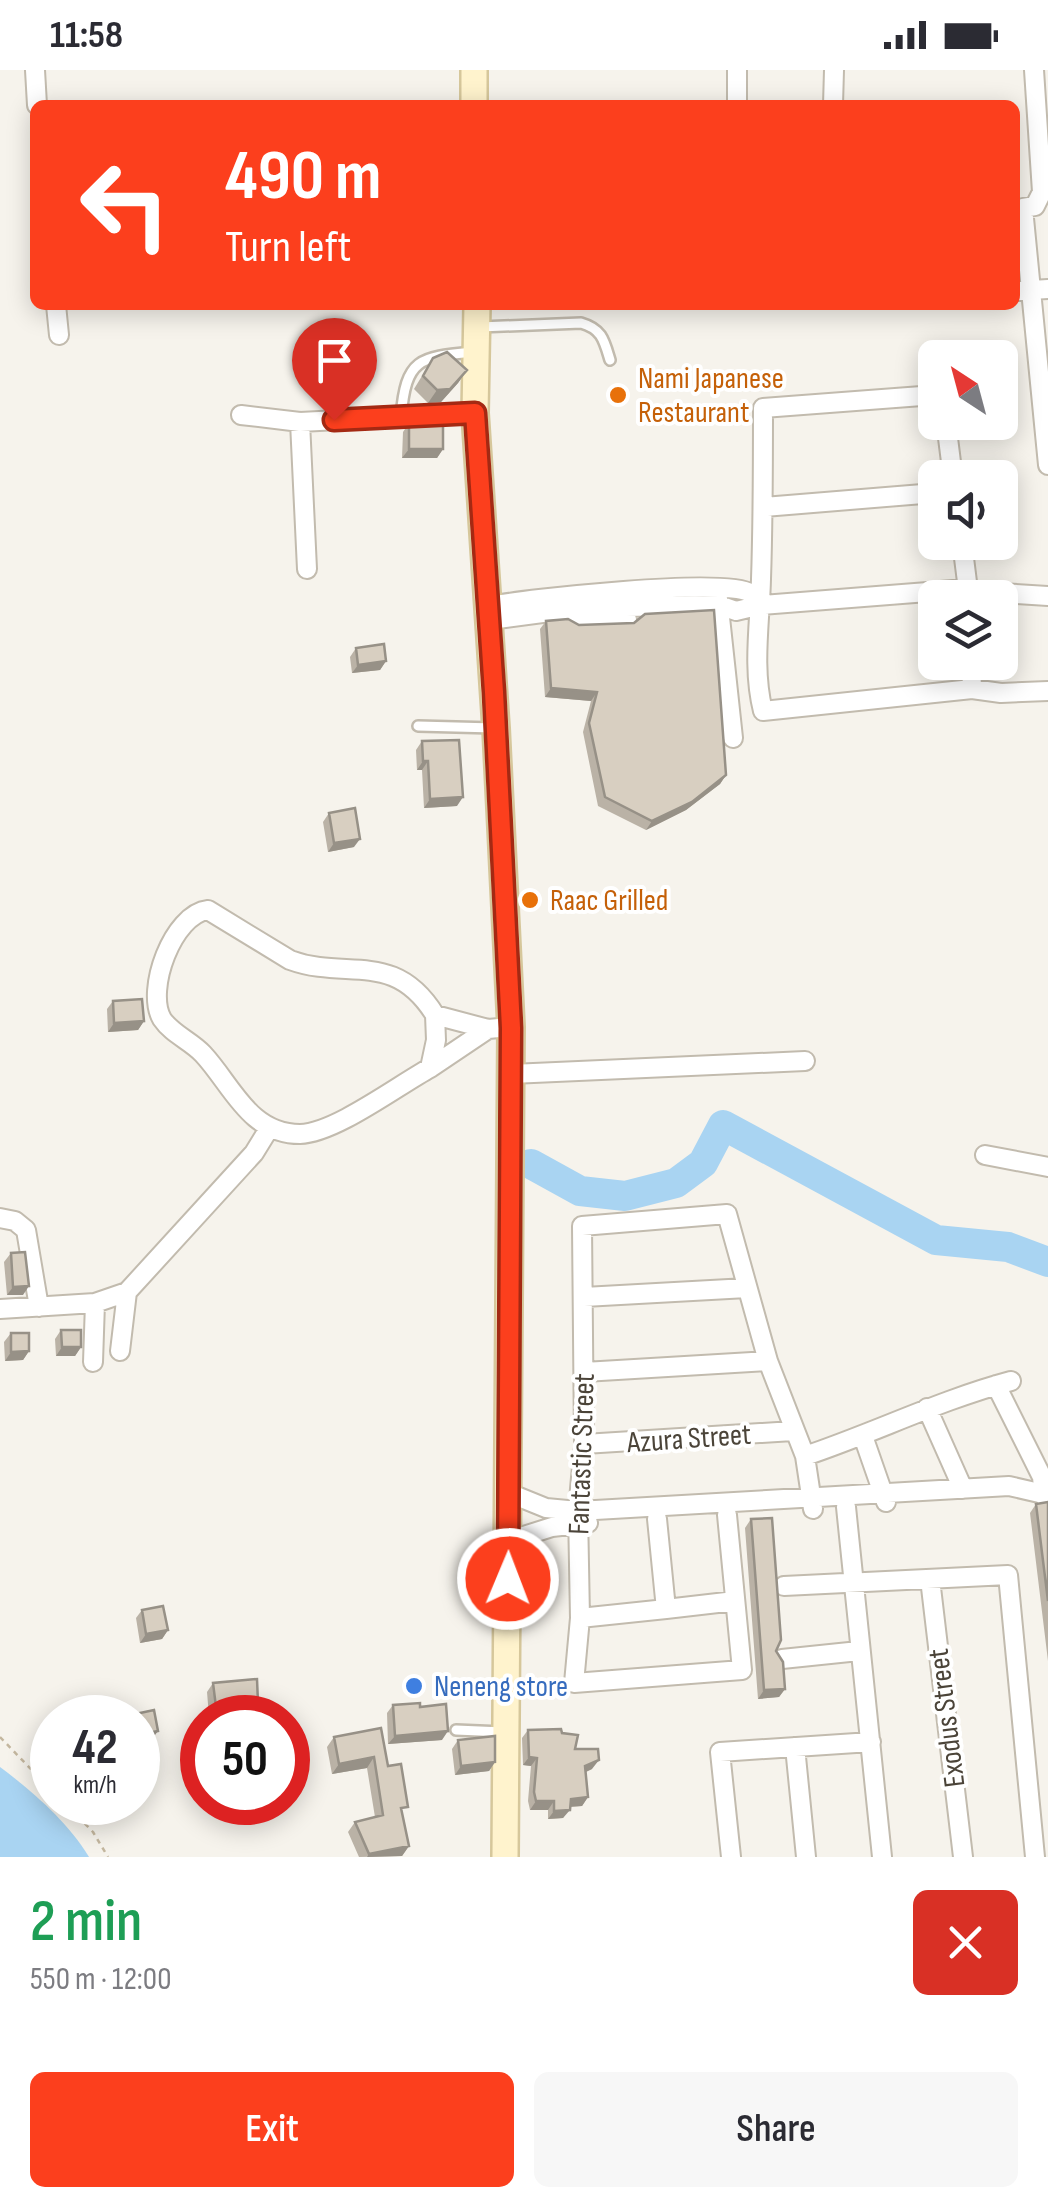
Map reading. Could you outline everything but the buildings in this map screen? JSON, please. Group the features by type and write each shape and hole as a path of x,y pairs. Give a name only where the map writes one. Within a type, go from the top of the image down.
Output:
{"main road":[{"path":"474,70 474,100"},
{"path":"477,328 475,413 496,728 500,1028 511,1074 505,1857"}],"street":[{"path":"35,70 38,100"},
{"path":"737,70 737,100"},
{"path":"833,100 834,70"},
{"path":"1020,208 1035,206 1042,192 1034,70"},
{"path":"1020,214 1032,290 1048,465"},
{"path":"56,310 59,335"},
{"path":"918,395 762,408 764,507 756,620 763,711 972,689 1048,692"},
{"path":"241,416 300,422 475,413"},
{"path":"300,422 308,568"},
{"path":"764,507 918,494"},
{"path":"567,603 572,621 719,601 750,592 760,605"},
{"path":"1018,592 1048,596"},
{"path":"760,605 918,597"},
{"path":"490,613 567,603 719,601"},
{"path":"719,601 734,738"},
{"path":"972,680 972,689"},
{"path":"430,1068 436,1040 435,1015 424,998 377,970 304,965 208,910 194,913 179,928 158,980 157,1002 162,1019 204,1055 240,1105 270,1127 297,1134 331,1126 500,1028"},
{"path":"435,1015 500,1028"},
{"path":"511,1074 806,1061"},
{"path":"0,1309 96,1303 126,1292 254,1153 270,1127"},
{"path":"985,1155 1048,1168"},
{"name":"Fantastic Street","path":"727,1516 743,1666 737,1672 576,1684 573,1680 580,1618 578,1517 584,1444 582,1226 726,1214 747,1288"},
{"path":"0,1218 15,1221 26,1230 39,1307"},
{"path":"584,1297 747,1288 768,1361 804,1456 813,1504"},
{"path":"120,1351 126,1292"},
{"path":"94,1362 96,1303"},
{"path":"584,1372 768,1361"},
{"path":"804,1456 1003,1383 1046,1494"},
{"path":"927,1408 963,1489"},
{"name":"Azura Street","path":"584,1444 793,1431"},
{"path":"862,1436 885,1498"},
{"path":"508,1541 578,1517 813,1504 1010,1486 1046,1494"},
{"path":"509,1493 578,1517 658,1519 727,1516 813,1504 846,1507 885,1498 1046,1494"},
{"path":"846,1507 882,1857"},
{"path":"658,1519 666,1608"},
{"path":"784,1586 1008,1575 1036,1857"},
{"name":"Exodus Street","path":"930,1579 962,1857"},
{"path":"580,1618 736,1601"},
{"path":"782,1659 860,1651"},
{"path":"731,1857 720,1752 871,1742"},
{"path":"794,1747 806,1857"}],"lane":[{"path":"401,417 404,384 419,362 477,328 581,323 602,334 610,360"},
{"path":"418,726 496,728"},
{"path":"456,1730 506,1732"}],"path":[{"path":"0,1737 30,1768"},
{"path":"86,1825 108,1857"}],"water":[{"path":"0,1767 30,1791 30,1825 65,1825 89,1857 0,1857"}],"waterway":[{"path":"531,1164 580,1191 625,1196 676,1183 703,1163 723,1125 936,1240 1008,1247 1048,1262"}],"place":[{"name":"Nami Japanese Restaurant","path":"618,395"},
{"name":"Raac Grilled","path":"530,900"},
{"name":"Neneng store","path":"414,1686"}],"route":[{"path":"334,420 475,413 511,1028 508,1579"}]}
